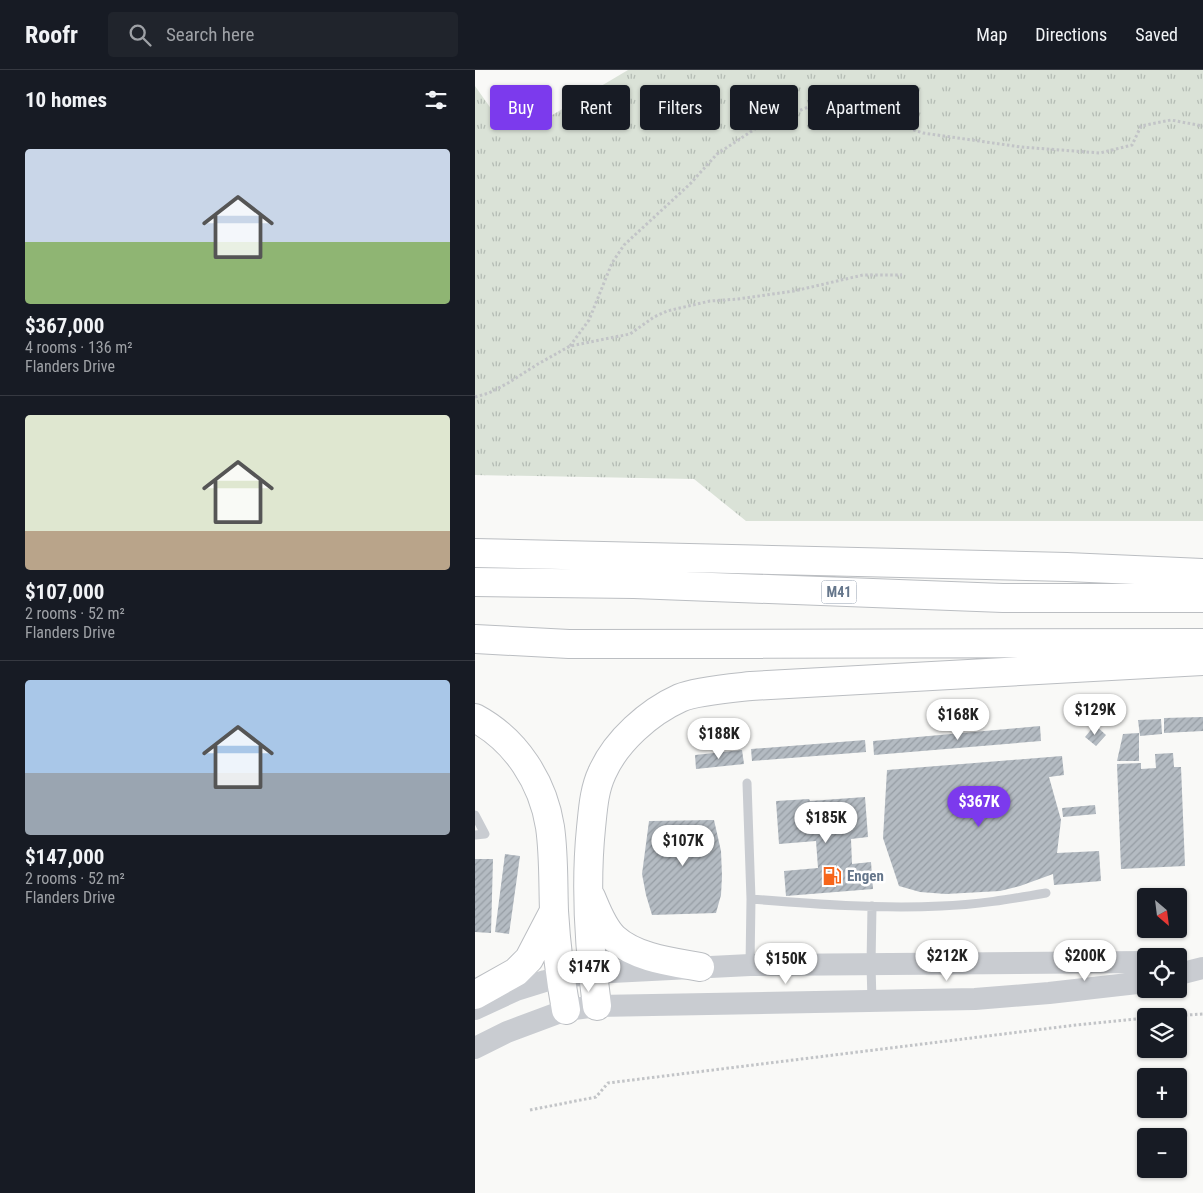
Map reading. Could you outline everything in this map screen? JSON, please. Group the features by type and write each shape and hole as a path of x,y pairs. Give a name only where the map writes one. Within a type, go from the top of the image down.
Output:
{"highway":[{"path":"475,553 1067,567 1203,573"},
{"name":"M41","path":"475,582 634,584 1003,598 1203,598"},
{"path":"475,639 569,644 1203,643"},
{"path":"597,1006 587,889 594,798 601,774 617,748 655,713 681,697 751,686 1203,660"},
{"path":"475,718 513,746 541,792 550,826 554,874 554,911 560,978 566,1010"},
{"path":"587,889 602,921 613,937 633,951 701,967"},
{"path":"475,995 516,972 529,959 554,911"}],"street":[{"path":"475,1009 516,990 560,978 593,973 750,965 1137,962"},
{"path":"1187,963 1203,964"},
{"path":"1187,972 1203,968"},
{"path":"475,1048 507,1032 566,1010 597,1006 975,999 1137,983"}],"lane":[{"path":"747,783 751,899 750,965"},
{"path":"475,815 485,834 475,835"},
{"path":"751,899 815,904 941,906 983,903 1046,893"},
{"path":"872,906 872,1002"}],"path":[{"path":"570,346 589,320 612,263 624,245 690,184 717,154 758,127 825,100 923,133 1021,147 1100,153 1132,145 1141,126 1171,120 1203,126"},
{"path":"475,397 508,384 570,346 630,334 658,314 687,306 794,291 863,275 902,274"},
{"path":"1187,1015 1203,1014"},
{"path":"530,1110 596,1097 608,1083 1057,1027 1137,1019"}],"green space":[{"path":"628,70 1203,70 1203,521 746,521 694,479 475,475 475,86 490,107 490,130 552,130 552,115 562,109 562,130 630,130 630,85 603,85"}],"building":[{"path":"1203,717 1203,731 1164,733 1164,718"},
{"path":"1161,719 1162,734 1140,736 1138,720"},
{"path":"1095,725 1106,735 1096,746 1085,737"},
{"path":"1040,726 1041,741 874,755 873,741"},
{"path":"1139,733 1139,761 1117,761 1123,734"},
{"path":"865,740 866,752 752,761 751,749"},
{"path":"742,750 744,764 696,769 695,755"},
{"path":"1173,753 1174,767 1181,767 1185,866 1121,869 1117,764 1141,763 1141,769 1156,768 1155,754"},
{"path":"1062,756 1064,775 1049,777 1061,820 1057,853 1099,851 1101,881 1054,885 1053,874 1000,891 946,894 920,892 899,886 883,838 887,770"},
{"path":"865,797 868,837 851,839 852,864 871,862 873,889 786,896 784,871 818,868 816,841 779,844 776,801 809,799 810,801"},
{"path":"1095,805 1096,814 1063,817 1062,808"},
{"path":"714,820 721,851 722,876 721,895 716,913 652,915 642,874 649,821"},
{"path":"505,854 520,856 509,934 495,932"},
{"path":"475,859 493,859 491,933 475,932"}],"place":[{"name":"Engen","path":"832,876"}]}
